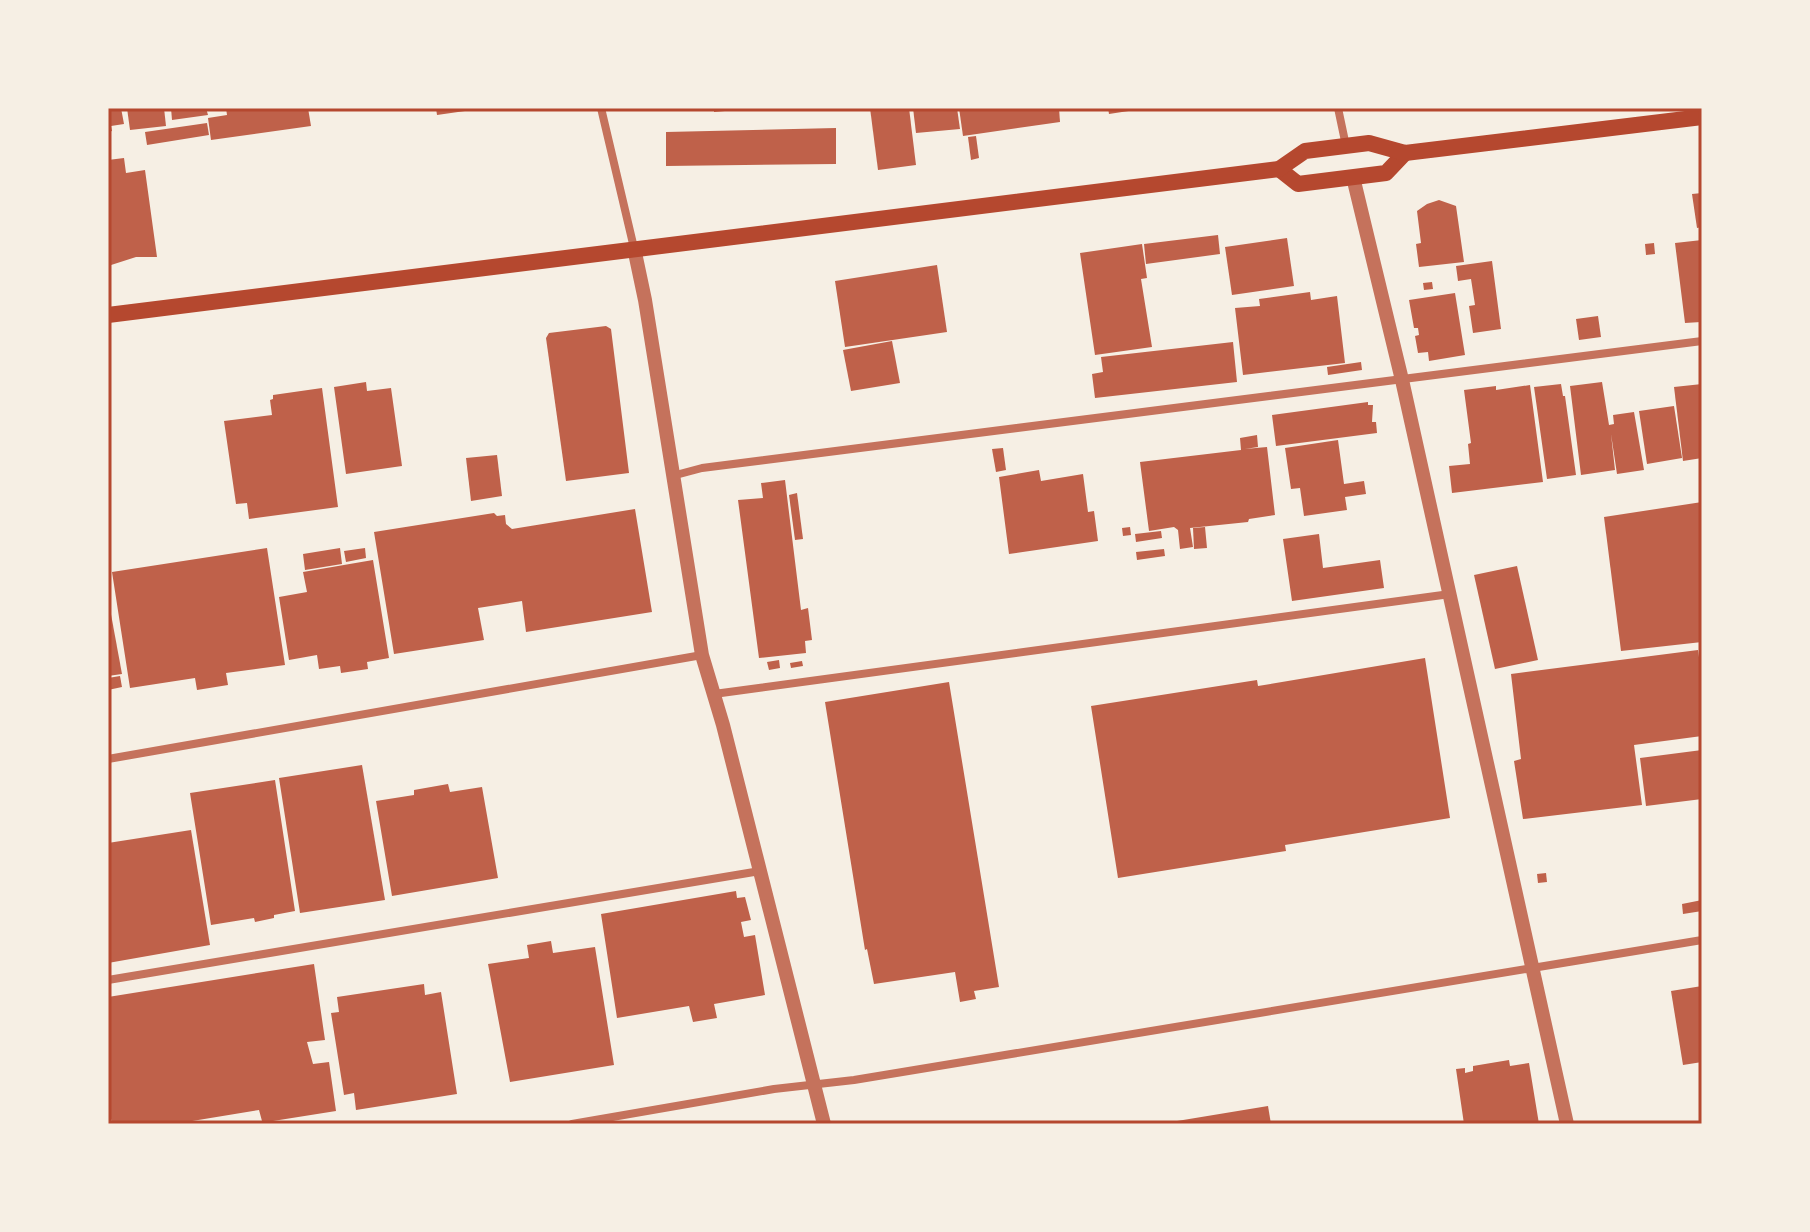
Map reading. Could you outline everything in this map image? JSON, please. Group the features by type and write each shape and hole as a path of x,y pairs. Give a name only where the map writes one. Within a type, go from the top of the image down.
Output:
{"main road":[{"path":"108,315 1279,169 1305,151 1369,143 1405,153 1702,117"},
{"path":"1279,169 1298,184 1386,173 1405,153"}],"street":[{"path":"601,108 645,300 702,655 824,1124"},
{"path":"1338,108 1346,146"},
{"path":"1353,177 1402,380 1567,1124"},
{"path":"672,476 702,468 1702,341"},
{"path":"714,694 1450,594"},
{"path":"108,759 702,655"},
{"path":"108,980 760,871"},
{"path":"572,1124 1702,940"}],"building":[{"path":"108,108 121,108 124,124 111,126 112,131 108,132"},
{"path":"127,108 164,108 166,126 130,130"},
{"path":"171,108 206,108 208,115 172,120"},
{"path":"226,108 308,108 311,126 211,140 208,118 227,115"},
{"path":"436,108 472,108 472,110 437,115"},
{"path":"714,108 736,108 736,110 714,112"},
{"path":"870,108 909,108 916,165 878,170"},
{"path":"913,108 957,108 960,129 916,133"},
{"path":"959,108 1059,108 1060,122 963,136"},
{"path":"1108,108 1135,108 1135,110 1109,114"},
{"path":"207,123 209,135 147,145 145,132"},
{"path":"836,128 836,164 666,166 666,132"},
{"path":"976,136 979,158 971,160 968,137"},
{"path":"124,158 126,173 145,170 157,257 136,257 108,266 108,160"},
{"path":"1702,193 1702,227 1697,228 1692,194"},
{"path":"1439,200 1456,206 1464,262 1419,267 1416,244 1421,243 1417,211"},
{"path":"1218,235 1220,254 1146,264 1144,244"},
{"path":"1287,238 1294,286 1232,295 1225,247"},
{"path":"1702,240 1701,322 1685,323 1675,243"},
{"path":"1654,243 1655,254 1646,255 1645,244"},
{"path":"1142,244 1147,278 1141,279 1152,347 1095,355 1080,253"},
{"path":"1492,261 1501,329 1473,333 1469,306 1475,305 1471,279 1458,281 1456,266"},
{"path":"937,265 947,332 845,347 835,281"},
{"path":"1432,282 1433,289 1424,290 1423,283"},
{"path":"1310,292 1311,300 1337,296 1345,363 1243,375 1235,308 1260,306 1259,299"},
{"path":"1455,293 1465,355 1429,361 1428,352 1418,353 1415,336 1419,335 1418,328 1414,328 1409,300"},
{"path":"1598,316 1601,337 1579,340 1576,319"},
{"path":"606,326 611,329 629,473 566,481 546,338 549,333"},
{"path":"892,341 900,383 851,391 843,350"},
{"path":"1233,342 1237,382 1095,398 1092,374 1103,372 1101,357"},
{"path":"1361,362 1362,370 1328,375 1327,367"},
{"path":"366,382 367,391 391,388 402,466 346,474 334,387"},
{"path":"1602,382 1609,425 1614,424 1613,415 1634,412 1644,470 1617,474 1611,434 1615,470 1581,475 1570,386"},
{"path":"1561,384 1576,475 1547,479 1534,387"},
{"path":"1702,384 1702,458 1683,461 1674,387"},
{"path":"1530,385 1543,482 1452,493 1449,466 1470,464 1468,444 1471,443 1464,390 1496,386 1496,390"},
{"path":"322,388 338,507 249,519 247,503 236,504 224,421 272,415 270,400 273,395"},
{"path":"1368,402 1368,405 1373,405 1372,422 1376,422 1377,433 1276,446 1272,415"},
{"path":"1674,406 1682,458 1647,464 1639,411"},
{"path":"1257,435 1258,447 1245,449 1267,447 1275,515 1249,519 1248,522 1190,528 1193,547 1180,549 1178,530 1174,527 1149,531 1140,462 1241,450 1240,438"},
{"path":"1338,440 1344,484 1364,481 1366,494 1345,497 1347,510 1304,516 1300,488 1291,489 1285,448"},
{"path":"1003,448 1006,470 996,472 992,449"},
{"path":"497,455 502,496 471,501 466,458"},
{"path":"1039,470 1041,481 1083,474 1088,512 1094,511 1098,541 1009,554 999,477"},
{"path":"785,480 801,610 808,608 812,640 805,641 806,653 759,658 738,500 763,498 761,483"},
{"path":"797,493 803,539 795,540 789,495"},
{"path":"1702,502 1702,642 1621,651 1604,517"},
{"path":"635,509 652,612 526,632 522,601 478,608 484,640 394,654 374,532 494,513 497,516 505,515 506,524 512,529"},
{"path":"1130,527 1131,535 1123,536 1122,528"},
{"path":"1205,527 1207,548 1194,549 1193,528"},
{"path":"1161,531 1162,538 1136,542 1135,534"},
{"path":"1319,534 1323,568 1380,560 1384,588 1292,601 1283,539"},
{"path":"267,548 285,665 226,673 228,685 197,690 195,678 130,688 112,572"},
{"path":"340,548 342,564 305,570 303,554"},
{"path":"365,548 366,558 346,562 344,551"},
{"path":"1164,549 1165,556 1137,560 1136,552"},
{"path":"373,560 389,658 367,662 368,669 341,673 340,666 319,669 317,655 289,660 279,597 307,592 303,572"},
{"path":"1517,566 1538,660 1495,669 1474,575"},
{"path":"108,598 122,674 108,676"},
{"path":"1698,650 1702,679 1702,736 1634,745 1642,805 1523,819 1514,761 1521,759 1511,674"},
{"path":"1425,658 1450,818 1285,845 1286,851 1118,878 1091,706 1257,680 1258,686"},
{"path":"779,660 780,668 769,670 767,662"},
{"path":"802,661 803,666 791,668 790,663"},
{"path":"120,676 122,687 108,690 108,678"},
{"path":"949,682 999,987 974,991 976,999 960,1002 955,972 874,984 865,950 825,702"},
{"path":"1702,750 1702,799 1646,806 1640,758"},
{"path":"362,765 385,900 300,913 279,778"},
{"path":"275,780 295,911 255,922 254,918 211,925 190,793"},
{"path":"448,784 450,792 482,787 498,878 392,896 376,801 414,795 414,790"},
{"path":"191,830 210,945 108,963 108,843"},
{"path":"1546,873 1547,882 1538,883 1537,874"},
{"path":"736,891 737,898 745,897 751,920 741,922 744,937 755,935 765,995 714,1004 717,1018 693,1022 689,1006 617,1018 601,914"},
{"path":"1702,900 1702,911 1683,914 1682,904"},
{"path":"551,941 553,953 595,947 614,1065 510,1082 488,964 529,958 527,945"},
{"path":"314,964 325,1040 307,1042 313,1064 329,1062 336,1111 273,1121 262,1121 259,1110 174,1124 112,1124 108,1103 108,997"},
{"path":"424,984 425,995 441,992 457,1094 356,1110 354,1093 344,1095 331,1013 339,1012 337,997"},
{"path":"1702,986 1702,1062 1683,1065 1671,991"},
{"path":"1509,1060 1510,1066 1529,1063 1539,1124 1464,1124 1456,1069 1465,1068 1465,1073 1473,1071 1473,1066"},
{"path":"1268,1106 1271,1124 1171,1124 1171,1122"}]}
